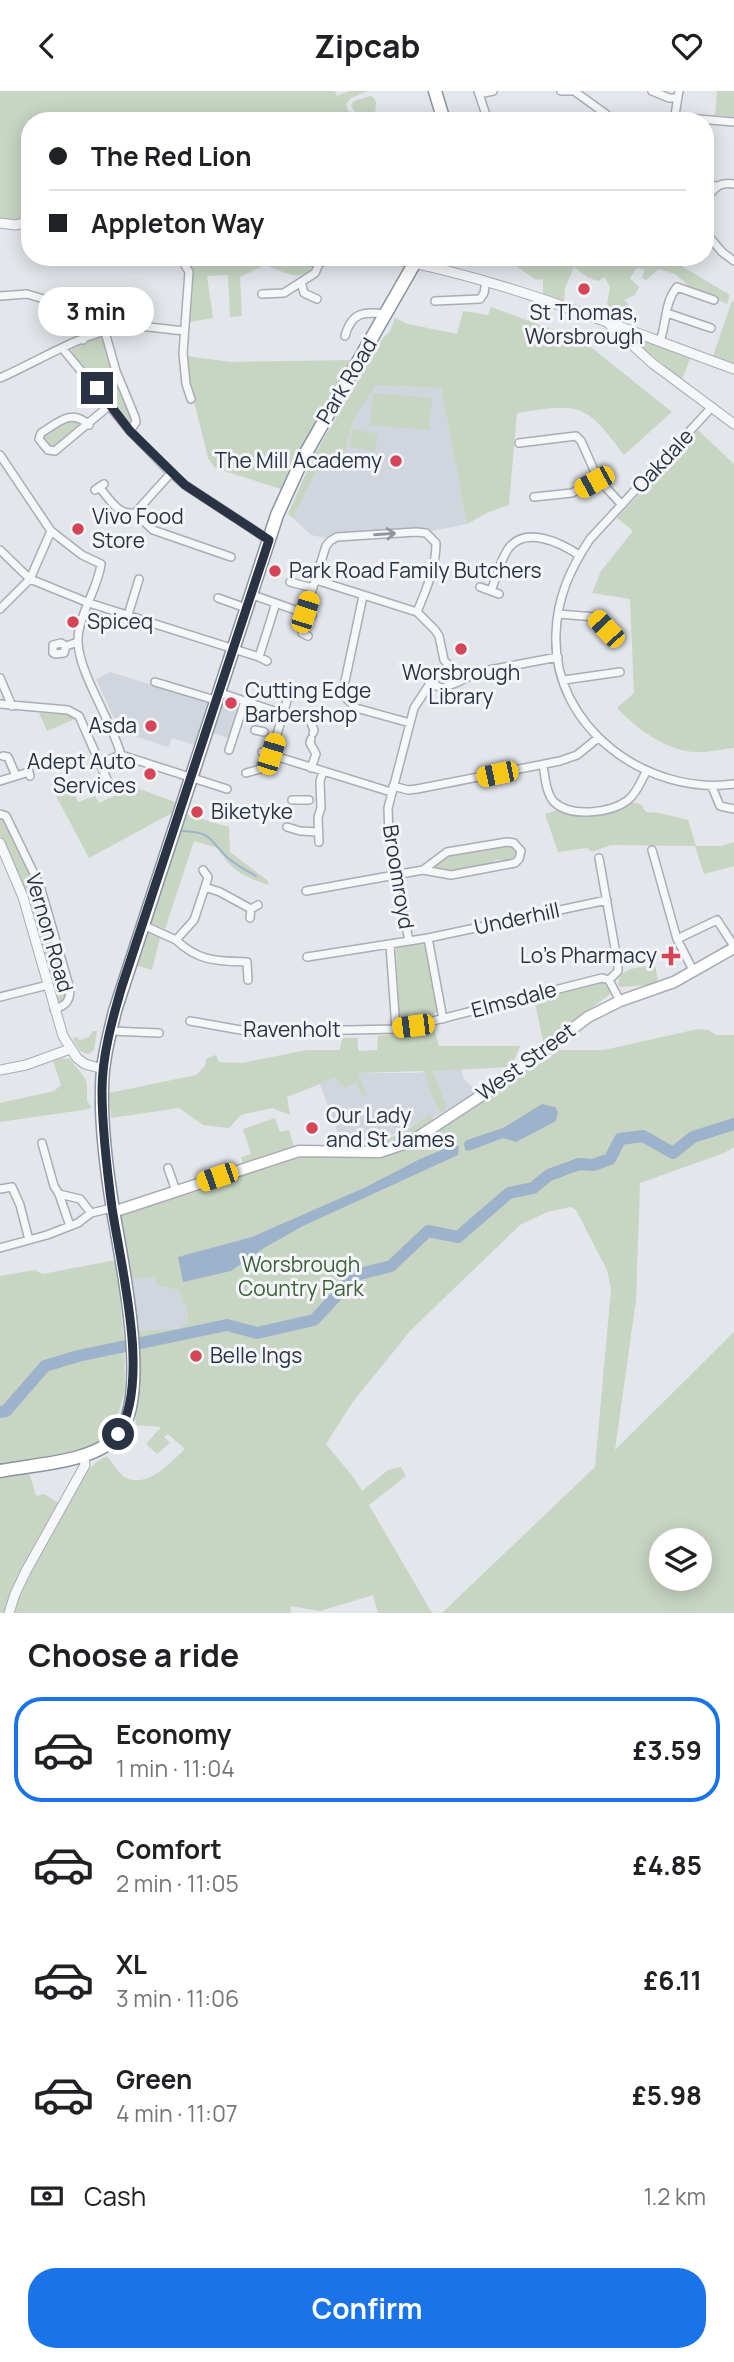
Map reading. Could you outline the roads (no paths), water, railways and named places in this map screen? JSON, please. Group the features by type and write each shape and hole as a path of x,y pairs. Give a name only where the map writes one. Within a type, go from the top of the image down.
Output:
{"highway":[{"path":"435,91 441,112"},
{"name":"Park Road","path":"85,1456 105,1446 118,1434 128,1418 131,1400 131,1326 113,1210 102,1098 103,1069 122,986 277,515 303,458 413,266"},
{"path":"0,1471 85,1456"}],"main road":[{"name":"West Street","path":"113,1210 299,1151 380,1152 412,1141 499,1084 588,1017 620,1001 674,982 734,947"}],"street":[{"path":"485,112 479,92 493,91"},
{"path":"561,91 572,91 600,112"},
{"path":"652,91 669,98 678,95"},
{"path":"714,121 734,122"},
{"path":"714,189 721,184 734,184"},
{"path":"0,223 21,224"},
{"path":"714,243 734,261"},
{"path":"185,266 189,272 184,370 191,399"},
{"path":"262,294 284,293 316,273 319,266"},
{"path":"430,267 534,295 734,369"},
{"path":"435,301 480,299 486,281"},
{"path":"301,282 304,293 317,299"},
{"path":"660,341 667,322 669,299 677,287 681,286 714,300"},
{"path":"0,296 27,294 87,311"},
{"path":"83,340 82,322 87,311 99,305 109,303 117,306 127,314 129,327"},
{"path":"345,336 348,323 356,316 370,312 387,314"},
{"path":"667,313 711,328"},
{"path":"608,323 652,363 734,424"},
{"path":"0,378 105,332 150,326 184,331"},
{"path":"105,332 116,371 135,417 136,422 130,431"},
{"path":"63,349 130,431 171,473 269,540"},
{"path":"89,425 81,418 69,417 41,433 39,439 48,450 55,451 89,425 110,405"},
{"name":"Oakdale","path":"712,407 590,539 579,555 562,592 556,635 564,680 581,717 597,738 646,772 666,780 712,787 734,784"},
{"path":"519,443 576,436 581,440 598,479 622,505"},
{"path":"0,455 51,531 82,555 101,564 78,642 85,669 118,741 121,755"},
{"path":"99,487 120,512 135,513 171,473"},
{"path":"534,497 572,493 598,479"},
{"path":"135,513 153,530 231,558"},
{"path":"0,609 30,579 51,531"},
{"path":"308,636 302,633 314,584 326,546 337,537 416,532 429,535 436,543 436,555 417,613"},
{"path":"491,591 509,547 524,538 561,543 579,555"},
{"path":"0,550 30,579 89,603 263,659 276,603"},
{"path":"128,615 139,579"},
{"path":"290,582 314,584 417,613 430,623 439,636 444,660 459,674 458,682"},
{"path":"480,587 499,594"},
{"path":"250,594 307,618"},
{"path":"363,596 344,685 346,698 356,708 410,723"},
{"path":"218,598 246,608"},
{"path":"558,614 596,617 606,629"},
{"path":"66,646 78,642"},
{"path":"439,687 435,676 454,670 478,672 558,657"},
{"name":"Broomroyd","path":"409,941 387,824 392,789 414,708 444,660"},
{"path":"424,694 439,687 454,685 478,672"},
{"path":"564,680 620,672"},
{"path":"0,678 12,706"},
{"path":"155,682 245,701 283,714"},
{"path":"246,773 260,769 270,734 283,714 291,687 286,685"},
{"path":"229,750 245,701"},
{"path":"0,704 73,712 79,716 109,784"},
{"path":"309,718 314,730 310,743 316,754 311,768"},
{"path":"255,730 270,734"},
{"path":"224,738 232,741"},
{"path":"265,756 392,789 408,790 543,765 577,755 597,738"},
{"path":"100,764 121,755 191,776 221,790"},
{"path":"3,756 8,757 16,776"},
{"path":"543,765 553,801 568,809 589,812 604,810 629,800 646,772"},
{"path":"0,781 29,772 30,776"},
{"path":"319,842 318,817 321,808 315,799 323,772"},
{"path":"712,787 720,806 734,809"},
{"path":"292,800 315,799"},
{"name":"Vernon Road","path":"0,814 6,816 40,886 70,989 67,1004 54,1009"},
{"path":"287,827 318,832"},
{"path":"306,891 423,870 451,875 515,863 519,859 520,851 514,843 507,842 447,852 423,870"},
{"name":"Vernon Road","path":"0,843 23,897 59,1026 70,1049"},
{"path":"652,850 663,874 677,939 694,972"},
{"path":"599,858 618,965 618,971 609,980 620,1001"},
{"path":"176,940 194,920 208,877 203,870"},
{"path":"205,887 220,892 253,911"},
{"name":"Underhill","path":"307,957 428,938 607,900"},
{"path":"677,939 717,920 734,947"},
{"path":"142,925 176,940 195,955 211,960 251,962 248,980"},
{"path":"428,938 443,1019"},
{"path":"390,945 396,1028"},
{"name":"Elmsdale","path":"396,1028 443,1019 602,978 609,980"},
{"path":"0,997 48,985"},
{"name":"Ravenholt","path":"190,1021 252,1032 396,1028"},
{"path":"110,1031 159,1033"},
{"path":"0,1070 26,1065 70,1049 85,1063 103,1069"},
{"path":"42,1143 70,1226"},
{"path":"168,1168 176,1191"},
{"path":"0,1189 12,1187 20,1205 29,1240"},
{"path":"59,1193 80,1199 91,1213"},
{"path":"0,1248 47,1235 85,1220 91,1213 113,1210"},
{"path":"9,1613 26,1571 85,1465 85,1456"}],"water":[{"path":"542,1104 555,1107 558,1112 556,1121 516,1142 503,1138 469,1151 465,1150 464,1143 467,1140 503,1128"},
{"path":"456,1144 459,1147 458,1155 303,1226 231,1271 183,1282 178,1257 252,1237"}],"waterway":[{"path":"182,831 200,833 210,838 231,861 256,876"},
{"path":"0,1412 6,1411 45,1366 78,1356 227,1325 257,1333 314,1320 356,1275 391,1266 428,1231 458,1237 509,1193 533,1188 549,1175 579,1164 593,1165 610,1159 620,1139 643,1136 673,1153 693,1137 734,1124"}],"tunnel":[{"path":"261,765 264,758"}],"place":[{"name":"St Thomas, Worsbrough","path":"584,289"},
{"name":"The Mill Academy","path":"396,461"},
{"name":"Vivo Food Store","path":"78,529"},
{"name":"Park Road Family Butchers","path":"275,571"},
{"name":"Spiceq","path":"73,622"},
{"name":"Worsbrough Library","path":"461,649"},
{"name":"Cutting Edge Barbershop","path":"231,703"},
{"name":"Asda","path":"151,726"},
{"name":"Adept Auto Services","path":"150,774"},
{"name":"Biketyke","path":"197,812"},
{"name":"Lo's Pharmacy","path":"671,956"},
{"name":"Our Lady and St James","path":"312,1128"},
{"name":"Belle Ings","path":"196,1356"}],"park label":[{"name":"Worsbrough Country Park","path":"301,1277"}]}
